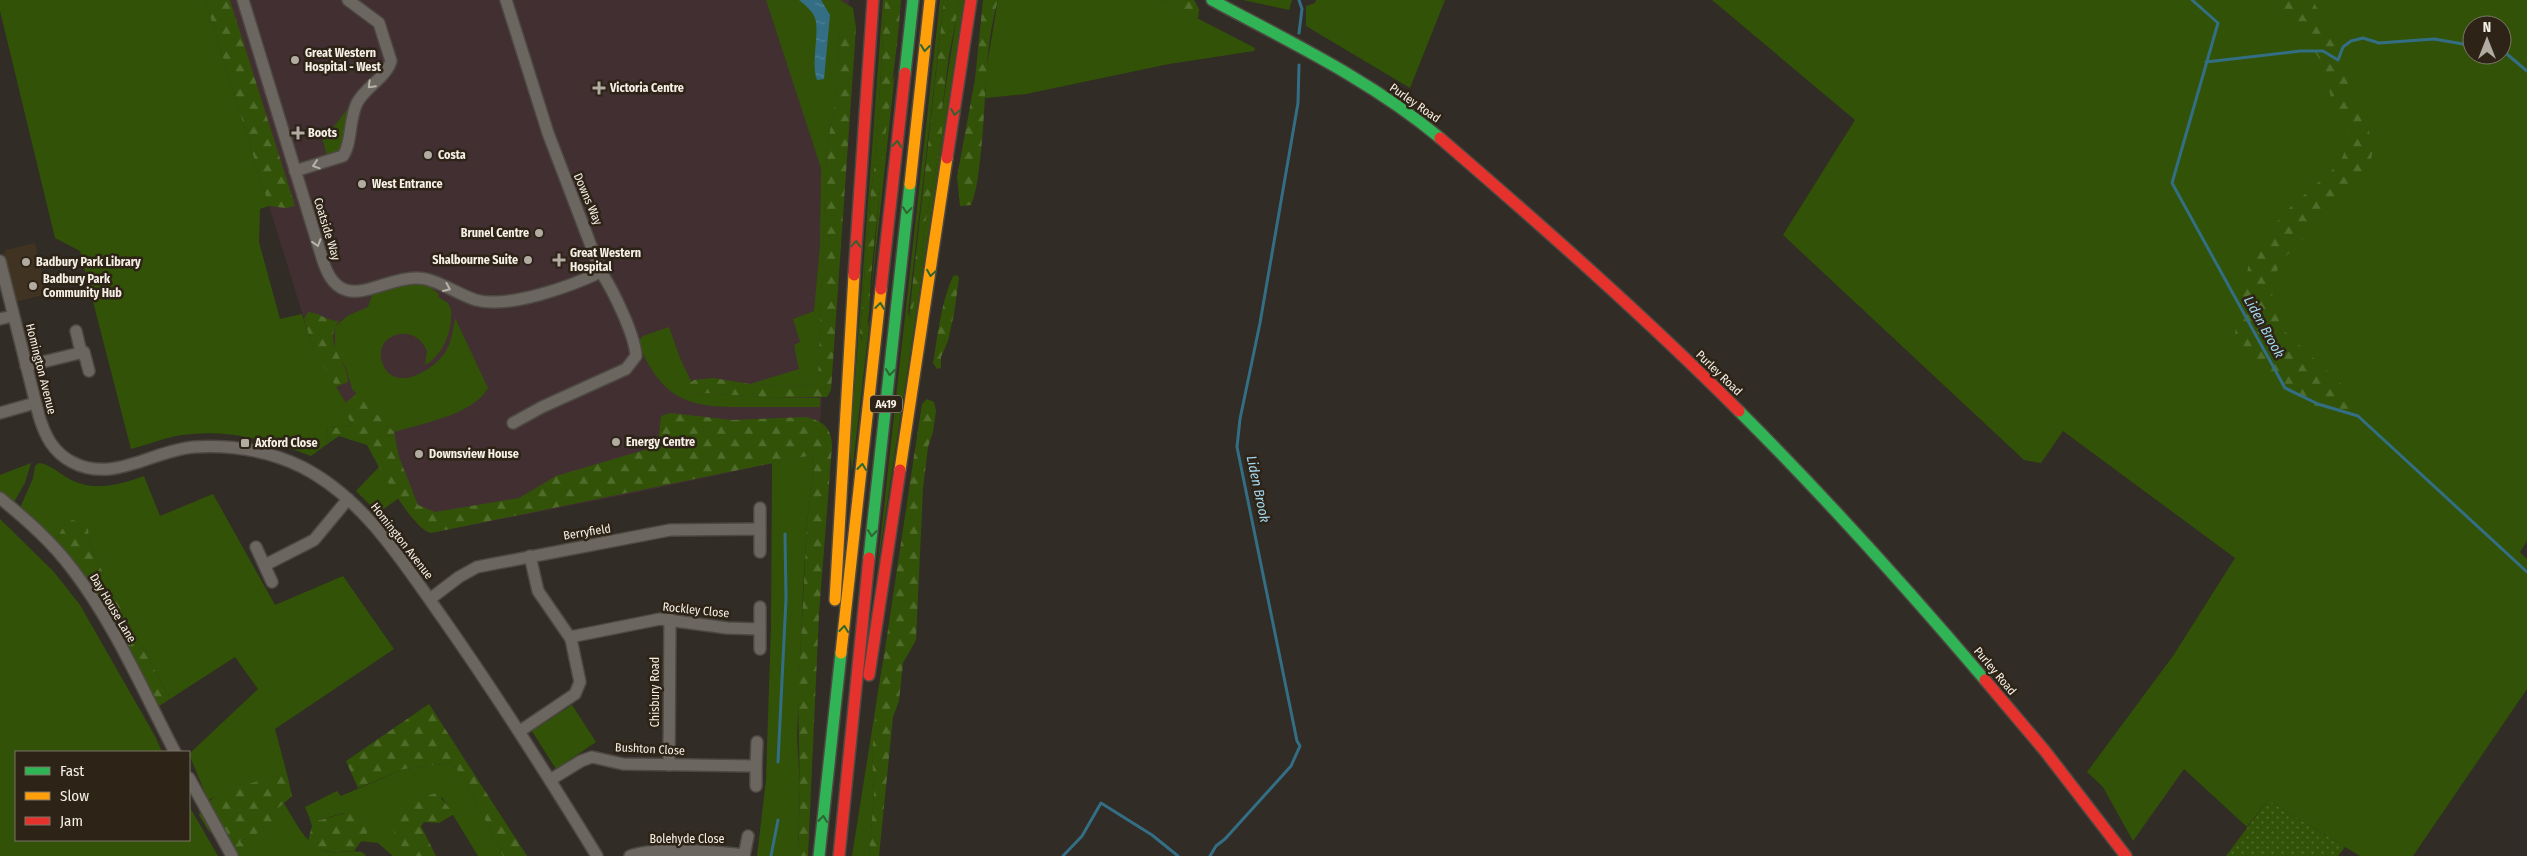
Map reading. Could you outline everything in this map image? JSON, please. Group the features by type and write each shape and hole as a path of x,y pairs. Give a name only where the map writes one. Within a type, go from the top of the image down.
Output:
{"main road":[{"name":"A419","path":"828,782 845,410 873,0"},
{"name":"A419","path":"819,856 913,0"},
{"name":"A419","path":"839,856 845,809 854,698 930,0"},
{"name":"A419","path":"845,809 857,756 972,0"},
{"name":"Purley Road","path":"1212,0 1329,63 1397,106 1438,136 1521,208 1698,370 1801,473 1927,612 2045,750 2126,856"}],"street":[{"name":"Coatside Way","path":"243,0 326,272 337,285 362,292 415,278 431,281 476,300 500,302 558,288 601,272"},
{"path":"296,171 343,156 347,147 350,121 357,103 368,88 389,67 391,61 379,23 348,0"},
{"name":"Downs Way","path":"506,0 551,141 601,272 610,287 636,352 634,361 618,373 542,407 513,423"},
{"name":"Homington Avenue","path":"0,261 35,403 42,425 52,446 65,458 86,468 116,469 166,452 194,447 238,448 272,456 299,466 323,480 348,499 370,521 430,600 520,730 597,856"},
{"path":"0,320 13,316"},
{"path":"76,331 81,352 84,352 89,371"},
{"path":"26,366 81,352"},
{"path":"0,413 35,403"},
{"name":"Day House Lane","path":"0,498 44,536 84,586 115,637 174,751"},
{"path":"264,565 314,540 348,499"},
{"path":"760,508 760,552"},
{"name":"Berryfield","path":"430,600 469,570 530,556 670,530 760,529"},
{"path":"256,547 272,582"},
{"path":"520,730 578,690 580,679 570,637 538,591 530,556"},
{"path":"760,606 760,650"},
{"name":"Rockley Close","path":"570,637 660,619 727,628 760,629"},
{"name":"Chisbury Road","path":"669,765 670,619"},
{"path":"756,786 757,742"},
{"name":"Bushton Close","path":"550,780 587,758 623,764 756,766"},
{"path":"190,780 232,856"},
{"name":"Bolehyde Close","path":"630,856 652,852 721,852 744,856 748,836"}],"shaded area":[{"name":"Great Western Hospital","path":"205,0 849,0 829,314 820,423 812,455 625,495 431,533 425,531 418,525 313,348"},
{"path":"35,243 47,294 15,302 4,253 6,250"}],"green space":[{"path":"0,0 205,0 269,206 260,209 259,242 280,319 302,314 313,348 346,403 342,406 353,426 328,428 326,445 311,456 261,440 211,433 176,436 131,449 80,251 55,238 0,11"},
{"path":"205,0 230,0 295,206 286,208 269,206"},
{"path":"766,0 840,0 853,8 856,28 840,32 836,99 827,146 818,380 812,386 750,384 799,369 794,345 800,342 793,319 814,311 820,246 821,168"},
{"path":"883,0 885,0 876,156 871,190 860,333 862,341 870,319 852,472 850,448"},
{"path":"885,0 901,0 883,156 869,317 863,341 860,333 871,190 876,156"},
{"path":"940,0 944,0 908,313 910,317 921,268 924,230 942,136 942,111 958,8 960,0 964,0 877,570"},
{"path":"944,0 960,0 949,55 942,111 942,136 924,230 921,268 913,308 909,317"},
{"path":"983,0 998,0 990,39 982,140 975,194 971,205 960,206 957,177 975,79"},
{"path":"998,0 1162,0 1255,48 1254,51 1169,64 1026,94 985,98 986,71"},
{"path":"1162,0 1194,0 1199,9 1198,19"},
{"path":"1243,0 1292,0 1289,10"},
{"path":"1316,0 1445,0 1410,88 1306,26 1306,6 1315,3"},
{"path":"1712,0 2527,0 2527,541 2520,552 2527,559 2527,689 2413,856 2360,856 2268,800 2247,827 2184,769 2133,841 2103,787 2087,772 2173,656 2235,558 2063,431 2041,463 2024,460 1783,235 1855,120"},
{"path":"2270,0 2313,1 2330,32 2347,80 2374,144 2368,174 2279,263 2272,295 2281,328 2350,392 2351,411 2297,403 2262,373 2235,333 2251,253 2283,214 2340,163 2347,146 2348,130 2333,108 2325,68 2294,19"},
{"path":"856,28 831,390 827,397 764,397 689,392 687,385 694,380 713,378 750,384 812,386 818,380 827,146 836,99 840,31"},
{"path":"895,73 871,296 882,161 890,90"},
{"path":"359,94 347,121 342,147 338,152 327,156 320,130 329,133"},
{"path":"957,275 959,278 954,314 948,341 941,357 941,368 937,369 933,363 940,319 949,286 953,276"},
{"path":"423,282 439,294 438,297 448,303 451,309 449,333 446,341 432,361 425,365 427,351 414,336 405,334 389,338 381,352 382,362 387,372 395,377 404,378 424,372 433,365 441,358 448,347 455,318 488,388 471,405 459,411 446,417 394,432 352,389 346,368 335,350 335,327 347,316 368,307 372,295 397,286"},
{"path":"308,312 339,321 334,329 334,345 344,367 348,382 336,387 313,348 304,319"},
{"path":"669,327 680,358 691,381 689,392 764,397 820,398 820,407 712,406 682,398 659,379 639,345 639,340 643,336"},
{"path":"357,393 394,432 399,457 418,505 435,512 519,498 556,476 658,446 661,416 670,413 732,420 806,417 825,426 830,434 832,446 819,614 808,856 798,856 800,788 798,697 807,524 814,466 812,455 431,533 423,529 405,508 367,445 339,436 326,445 328,428 353,426 342,406"},
{"path":"927,399 934,402 936,411 933,432 928,447 923,489 916,640 903,663 899,701 893,717 879,856 869,856 874,794 872,755 876,709 922,404"},
{"path":"812,455 814,466 807,524 797,736 800,785 798,856 757,856 766,780 771,627 772,463"},
{"path":"31,463 25,483 14,502 0,492 0,475"},
{"path":"39,463 46,465 76,482 95,486 125,482 144,476 160,516 213,494 275,605 343,576 394,649 275,729 287,774 244,786 208,800 190,753 258,689 235,657 170,699 99,565 90,544 88,528 65,524 56,540 20,508 33,478 35,466"},
{"path":"379,467 399,498 378,513 356,491"},
{"path":"0,519 54,572 80,605 162,751 15,751 15,841 190,841 190,808 218,856 0,856"},
{"path":"71,519 88,528 90,544 99,565 170,699 159,706 109,620 56,540 65,524"},
{"path":"884,654 872,755 874,794 869,856 852,856"},
{"path":"429,704 527,856 503,856 465,780 452,763 404,769 358,788 346,761"},
{"path":"572,705 596,742 556,769 532,731"},
{"path":"452,763 465,780 503,856 478,856 442,797 395,834 409,856 393,856 378,843 360,841 367,833 344,813 319,820 309,817 305,807 337,791 341,796 404,769"},
{"path":"287,774 292,796 277,809 271,827 240,841 252,856 235,856 208,830 199,815 204,806 224,792"},
{"path":"437,793 454,814 439,823 424,822 421,826 436,856 409,856 399,843 393,828 393,821 396,815 408,804"},
{"path":"2268,800 2345,847 2338,856 2226,856"},
{"path":"283,802 302,833 314,846 330,852 358,851 366,856 252,856 240,841 270,827 277,809"},
{"path":"350,812 361,812 368,824 367,833 354,851 324,851 308,841 312,826 309,817 320,820"}],"water":[{"path":"799,0 821,0 830,15 824,79 817,80 815,72 815,20 810,10"}],"waterway":[{"name":"Liden Brook","path":"1299,0 1302,9 1299,33"},
{"name":"Liden Brook","path":"2192,0 2218,23 2172,183 2285,388 2318,404 2358,416 2527,572"},
{"path":"2206,62 2300,51 2323,51 2338,60 2343,47 2351,41 2363,38 2379,43 2434,39 2462,44"},
{"path":"2512,58 2527,71"},
{"name":"Liden Brook","path":"1210,856 1216,846 1225,839 1291,766 1300,746 1297,741 1237,447 1240,419 1260,323 1298,103 1299,65"},
{"path":"778,762 786,599 785,534"},
{"name":"Liden Brook","path":"1063,856 1082,836 1101,803 1152,835 1178,856"},
{"path":"771,856 778,820"}],"traffic: fast":[{"path":"905,73 913,0"},
{"path":"1212,0 1359,80 1414,117 1440,138"},
{"path":"869,558 910,184"},
{"path":"1739,411 1865,543 1985,680"},
{"path":"819,856 841,653"}],"traffic: slow":[{"path":"910,184 930,0"},
{"path":"900,470 947,158"},
{"path":"835,600 854,275"},
{"path":"841,653 881,289"}],"traffic: jam":[{"path":"854,275 873,0"},
{"path":"947,158 971,0"},
{"path":"881,289 905,73"},
{"path":"1440,138 1592,272 1739,411"},
{"path":"869,675 900,470"},
{"path":"839,856 869,558"},
{"path":"1985,680 2045,751 2126,856"}],"place":[{"name":"Great Western Hospital - West","path":"295,60"},
{"name":"Victoria Centre","path":"599,88"},
{"name":"Boots","path":"298,133"},
{"name":"Costa","path":"428,155"},
{"name":"West Entrance","path":"362,184"},
{"name":"Brunel Centre","path":"539,233"},
{"name":"Shalbourne Suite","path":"528,260"},
{"name":"Great Western Hospital","path":"559,260"},
{"name":"Badbury Park Library","path":"26,262"},
{"name":"Badbury Park Community Hub","path":"33,286"},
{"name":"Energy Centre","path":"616,442"},
{"name":"Axford Close","path":"245,443"},
{"name":"Downsview House","path":"419,454"}]}
